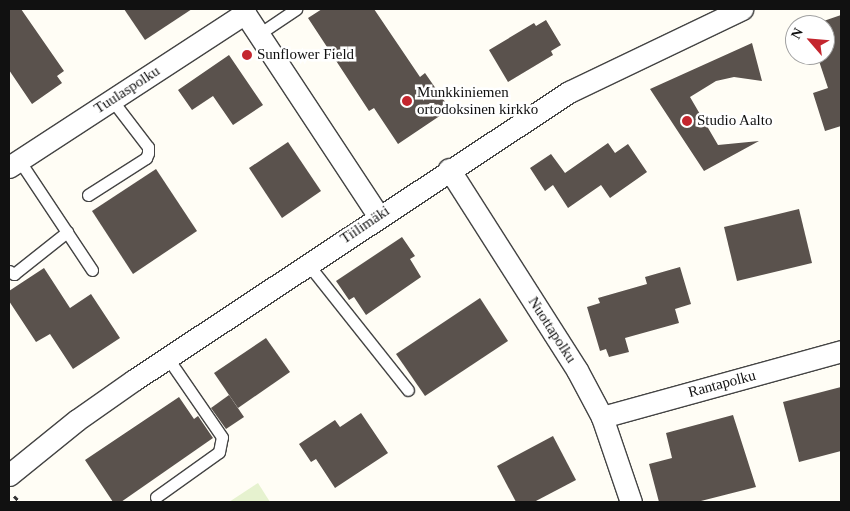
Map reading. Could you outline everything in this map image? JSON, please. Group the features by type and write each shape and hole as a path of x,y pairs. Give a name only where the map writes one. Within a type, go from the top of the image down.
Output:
{"street":[{"name":"Tiilimäki","path":"9,475 76,420 378,215 569,92 742,9"},
{"path":"244,11 378,215"},
{"name":"Tuulaspolku","path":"14,164 244,11"},
{"name":"Nuottapolku","path":"449,169 577,370 602,417 631,502"},
{"name":"Rantapolku","path":"602,417 841,351"}],"lane":[{"path":"259,34 296,9"},
{"path":"88,195 146,158 148,153 148,147 112,100"},
{"path":"14,164 67,232 92,270"},
{"path":"9,271 14,274 67,232"},
{"path":"307,263 408,390"},
{"path":"156,497 219,452 222,437 167,358"}],"green space":[{"path":"258,483 270,502 229,502"}],"building":[{"path":"9,9 21,9 64,71 57,76 62,83 32,104 9,70"},
{"path":"124,9 192,9 145,40"},
{"path":"322,9 374,9 420,77 425,73 450,109 398,144 374,108 369,111 308,18"},
{"path":"841,15 841,126 825,131 813,93 828,88 820,65 835,65 835,17"},
{"path":"546,20 561,45 551,51 553,55 508,82 489,50 534,23 536,26"},
{"name":"Studio Aalto","path":"752,43 762,81 734,77 716,81 690,97 718,145 759,141 704,171 650,89"},
{"path":"229,55 263,105 233,125 213,96 192,110 178,90"},
{"path":"288,142 321,191 282,218 249,168"},
{"path":"608,143 615,153 628,144 647,172 610,198 601,185 568,208 553,185 545,191 530,168 551,154 565,173"},
{"path":"156,169 197,231 133,274 92,211"},
{"path":"799,209 812,263 737,281 724,227"},
{"path":"402,237 415,256 410,259 421,277 366,315 354,297 349,300 336,281"},
{"path":"680,267 691,304 675,309 679,323 625,338 629,352 609,357 606,349 600,351 587,307 600,303 598,298 647,284 645,277"},
{"path":"44,268 70,308 91,294 120,338 73,369 50,334 36,342 9,301 9,291"},
{"path":"480,298 508,341 425,396 396,354"},
{"path":"266,338 290,372 238,408 214,373"},
{"path":"841,387 841,451 799,462 783,402"},
{"path":"229,395 244,417 226,429 211,408"},
{"path":"179,397 194,419 198,416 213,438 121,502 113,502 85,460"},
{"path":"361,413 388,453 335,488 316,459 311,462 299,444 335,420 340,427"},
{"path":"733,415 756,487 697,502 659,502 649,464 672,458 666,433"},
{"path":"553,436 576,480 534,502 516,502 497,466"}],"place":[{"name":"Sunflower Field","path":"247,55"},
{"name":"Munkkiniemen ortodoksinen kirkko","path":"407,101"},
{"name":"Studio Aalto","path":"687,121"}]}
